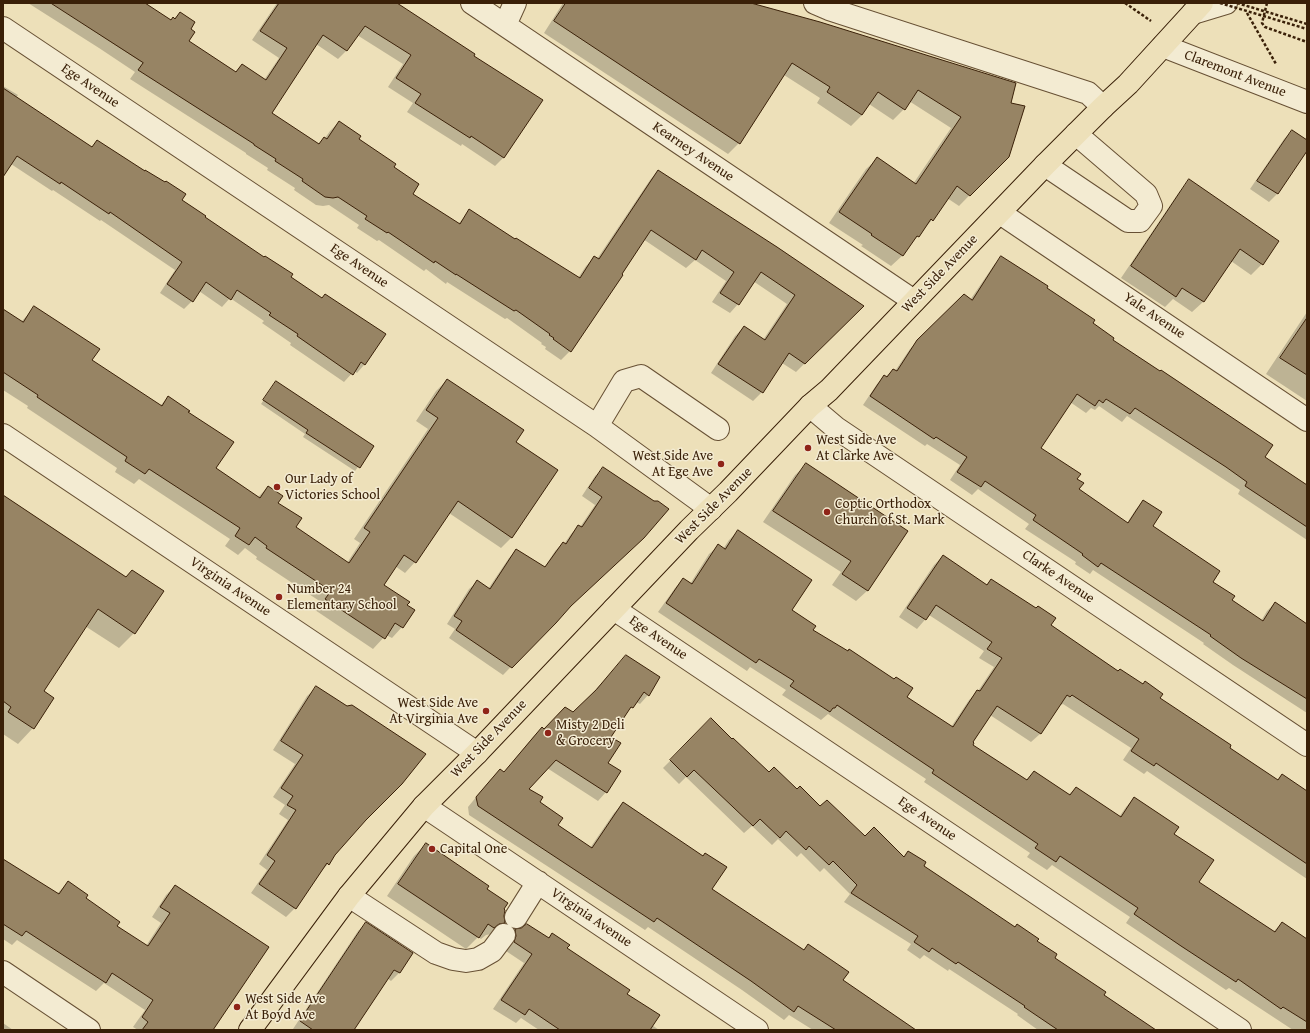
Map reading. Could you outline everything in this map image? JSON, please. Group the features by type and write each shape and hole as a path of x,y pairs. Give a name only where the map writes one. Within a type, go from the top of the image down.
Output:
{"main road":[{"name":"West Side Avenue","path":"251,1030 350,896 424,806 689,530 810,406 829,390 1045,165 1128,84 1197,8"}],"street":[{"name":"Kearney Avenue","path":"472,3 914,301"},
{"path":"505,25 515,3"},
{"path":"815,3 829,9 1088,93 1103,107"},
{"path":"1197,8 1226,3"},
{"name":"Ege Avenue","path":"3,28 597,426 711,509"},
{"name":"Claremont Avenue","path":"1163,46 1299,99"},
{"path":"1045,165 1128,221 1140,221 1151,206 1146,194 1076,134"},
{"name":"Yale Avenue","path":"1000,213 1307,420"},
{"path":"597,426 624,380 641,376 718,429"},
{"name":"Clarke Avenue","path":"810,406 836,428 1307,745"},
{"name":"Virginia Avenue","path":"3,435 477,752"},
{"name":"Ege Avenue","path":"614,609 1240,1030"},
{"name":"Virginia Avenue","path":"424,806 757,1030"},
{"path":"516,917 538,882"},
{"path":"350,896 436,953 453,959 466,961 478,960 492,951 504,935"},
{"path":"3,972 89,1030"}],"path":[{"path":"1125,3 1151,21"},
{"path":"1220,3 1307,29"},
{"path":"1237,3 1307,24"},
{"path":"1242,3 1269,52 1299,99"},
{"path":"1267,3 1262,23 1265,27 1307,42"}],"building":[{"path":"51,3 145,3 171,20 173,17 175,19 180,12 195,22 191,29 195,32 189,41 236,72 242,64 266,80 287,48 260,31 279,3 397,3 475,54 474,56 543,100 504,158 471,136 470,138 415,103 421,94 396,78 411,55 365,26 347,51 323,35 272,113 319,144 324,137 327,139 339,121 361,136 359,139 396,164 394,167 419,184 413,194 460,224 469,209 580,278 594,256 599,259 658,170 777,247 864,306 805,364 789,353 763,393 718,364 744,326 765,340 795,295 761,272 739,305 720,293 734,272 702,250 696,260 651,230 622,274 623,275 571,352 553,339 554,338 549,335 550,334 516,310 514,311 435,261 434,263 388,232 387,233 365,219 367,216 338,197 325,197 302,181 303,179 275,161 276,159 254,144 138,70 143,63"},
{"path":"566,3 751,3 820,22 1016,83 1011,103 1025,106 1009,157 970,196 957,186 933,221 931,219 919,237 917,236 903,256 839,212 877,157 916,184 961,117 918,90 905,110 878,92 862,115 827,92 830,87 792,63 740,144 554,21"},
{"path":"3,88 92,147 97,140 145,171 165,182 166,181 186,194 182,200 264,257 265,256 293,274 291,277 322,298 325,294 386,334 365,365 361,362 353,375 297,336 298,334 269,315 271,313 237,290 231,300 206,282 193,302 167,284 182,262 110,212 109,214 61,182 60,184 17,156 3,177"},
{"path":"1292,130 1307,140 1307,151 1278,194 1257,181"},
{"path":"1189,179 1279,241 1263,265 1240,249 1204,302 1182,288 1176,297 1131,266"},
{"path":"1001,256 1048,286 1047,288 1095,320 1093,323 1114,338 1113,340 1160,371 1161,370 1273,445 1265,457 1307,485 1307,527 1245,486 1247,482 1226,467 1135,408 1130,414 1106,399 1103,403 1099,400 1095,406 1077,394 1041,448 1081,474 1077,479 1084,483 1079,489 1128,523 1143,500 1162,512 1153,526 1220,571 1213,582 1235,596 1232,600 1263,621 1275,602 1307,624 1307,699 1241,658 1210,636 1211,635 1101,563 1098,567 1082,555 1083,554 1033,520 1036,515 985,481 981,487 957,472 967,457 936,437 934,439 870,396 884,375 887,377 893,369 897,371 917,340 964,294 972,300"},
{"path":"34,306 100,349 92,360 162,406 168,396 190,411 188,412 234,442 216,468 260,498 268,486 283,496 278,503 302,518 296,527 349,563 370,532 364,528 438,418 426,410 447,379 524,430 516,442 558,470 512,538 458,501 416,563 404,555 384,585 410,602 407,605 415,610 403,628 395,623 385,639 325,599 331,591 266,548 267,546 255,537 249,545 235,536 240,528 149,469 145,474 125,461 127,457 37,397 38,395 3,372 3,309 23,322"},
{"path":"1307,318 1307,375 1280,358"},
{"path":"276,381 374,446 360,468 306,433 308,430 263,400"},
{"name":"Coptic Orthodox Church of St. Mark","path":"806,463 908,531 868,591 842,574 851,561 773,511"},
{"path":"603,467 654,501 658,501 669,509 644,538 571,606 512,668 456,630 462,621 454,616 477,580 490,589 516,549 545,567 563,542 566,544 578,525 582,527 602,497 589,488"},
{"path":"3,495 126,577 132,570 164,591 135,634 98,609 44,691 54,698 34,729 8,712 11,707 3,701"},
{"path":"738,530 812,580 792,610 816,626 813,630 848,651 849,649 894,679 896,677 913,688 907,697 953,727 977,690 980,691 1002,658 987,649 992,642 936,605 926,620 907,608 943,555 987,585 991,579 1036,608 1038,606 1056,618 1051,625 1118,671 1120,669 1143,684 1145,681 1163,694 1160,698 1231,745 1230,748 1278,780 1282,774 1307,791 1307,864 1156,763 1154,766 1131,751 1139,739 1072,695 1070,697 1067,695 1041,734 997,706 973,742 973,745 1027,780 1034,771 1070,795 1076,787 1121,817 1134,797 1179,827 1174,834 1214,860 1199,882 1275,932 1282,922 1307,939 1307,1022 1283,1007 1281,1009 1238,979 1236,982 1181,946 1134,914 1138,908 1060,856 1056,862 1035,848 1038,844 932,773 934,770 837,705 830,712 790,686 794,681 759,659 756,663 666,603 683,578 692,584 718,544 725,549"},
{"path":"626,655 660,677 649,696 644,692 633,708 631,707 611,737 621,743 608,763 621,771 607,793 556,760 529,789 543,797 540,802 563,818 558,825 592,848 623,802 703,856 705,853 727,867 712,889 804,950 808,944 849,972 843,980 916,1030 836,1030 798,1006 794,1012 751,981 657,918 654,922 478,806 476,797 500,769 504,772 542,727 544,729 565,707 573,712 596,690"},
{"path":"316,686 347,706 352,705 426,754 402,784 366,820 335,855 329,865 327,863 296,909 259,884 275,861 267,855 296,810 287,805 293,796 281,788 303,755 281,741"},
{"path":"711,718 769,772 774,767 797,789 800,786 820,806 827,800 865,836 874,827 904,857 908,851 926,862 924,866 1015,927 1017,924 1039,939 1037,941 1057,954 1055,958 1106,992 1104,995 1156,1030 1058,1030 1024,1007 1025,1006 958,962 956,964 932,948 929,952 914,942 918,936 851,893 857,885 833,861 829,865 809,846 806,850 786,831 780,838 760,819 753,826 694,770 687,777 670,760"},
{"path":"426,843 489,886 487,889 508,903 504,909 505,923 499,924 494,928 488,924 479,938 398,884"},
{"path":"3,859 59,894 68,881 88,895 86,898 120,922 117,926 148,946 170,913 160,907 175,885 269,947 213,1030 142,1030 148,1022 142,1017 153,1000 112,973 106,983 26,931 22,936 3,924"},
{"path":"366,922 413,953 400,973 394,970 354,1030 313,1030 300,1021"},
{"path":"527,924 549,938 552,933 570,945 567,948 630,990 627,994 660,1015 650,1030 560,1030 529,1009 525,1015 501,1000 532,954 514,942 516,936 515,929 521,928"}],"place":[{"name":"West Side Ave At Clarke Ave","path":"808,448"},
{"name":"West Side Ave At Ege Ave","path":"721,464"},
{"name":"Our Lady of Victories School","path":"277,487"},
{"name":"Coptic Orthodox Church of St. Mark","path":"827,512"},
{"name":"Number 24 Elementary School","path":"279,597"},
{"name":"West Side Ave At Virginia Ave","path":"486,711"},
{"name":"Misty 2 Deli & Grocery","path":"548,733"},
{"name":"Capital One","path":"432,849"},
{"name":"West Side Ave At Boyd Ave","path":"237,1007"}]}
